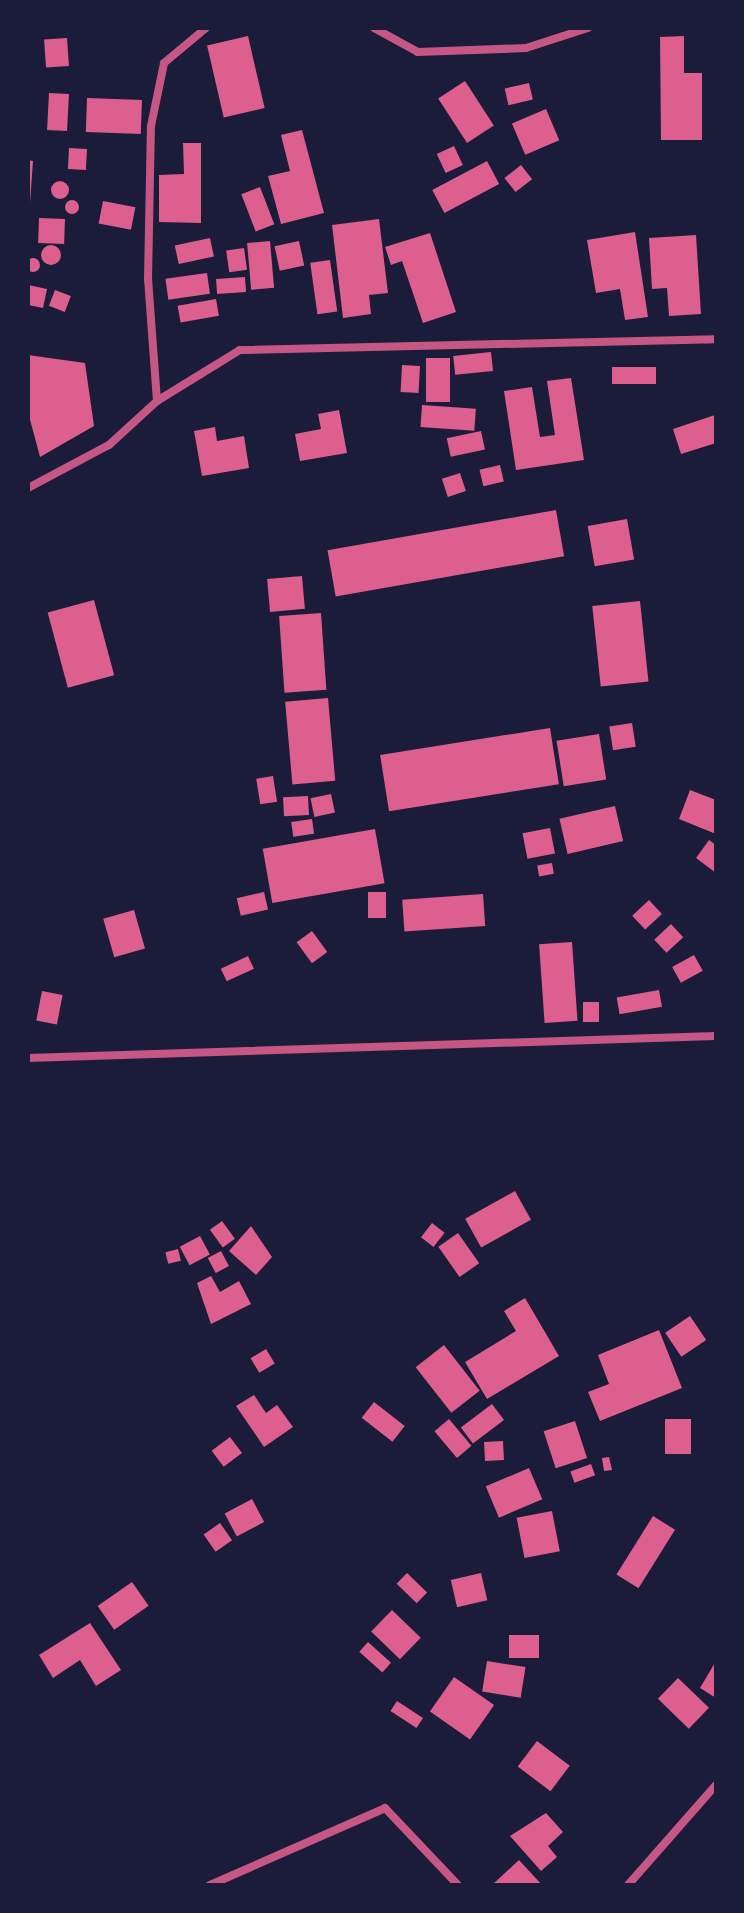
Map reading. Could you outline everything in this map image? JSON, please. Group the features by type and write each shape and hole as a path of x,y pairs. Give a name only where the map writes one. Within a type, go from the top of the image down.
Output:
{"street":[{"path":"157,401 148,279 151,126 164,63 206,28"},
{"path":"374,28 418,52 526,48 588,28"},
{"path":"28,488 109,445 157,401 240,350 716,339"},
{"path":"28,1058 716,1036"},
{"path":"628,1885 716,1785"},
{"path":"210,1885 385,1808 458,1885"}],"building":[{"path":"248,36 265,108 224,118 207,45"},
{"path":"684,36 684,73 702,73 702,140 661,140 660,37"},
{"path":"67,38 69,66 46,68 44,40"},
{"path":"465,81 494,125 467,143 438,98"},
{"path":"529,83 533,100 508,105 505,89"},
{"path":"49,93 69,94 67,131 47,130"},
{"path":"87,98 142,100 141,134 86,132"},
{"path":"546,109 559,140 525,155 512,123"},
{"path":"302,130 324,213 281,224 268,176 290,171 281,135"},
{"path":"183,143 201,143 201,223 159,222 159,175 184,174"},
{"path":"454,146 463,165 446,173 437,154"},
{"path":"69,148 87,149 86,170 68,169"},
{"path":"28,160 33,161 30,203 28,203"},
{"path":"487,161 499,184 444,213 432,190"},
{"path":"521,165 532,179 516,192 504,178"},
{"path":"60,181 69,190 60,199 51,190"},
{"path":"260,187 274,224 256,232 241,194"},
{"path":"72,200 79,207 72,214 65,207"},
{"path":"103,201 135,207 131,230 99,224"},
{"path":"39,218 65,219 64,244 38,243"},
{"path":"379,219 388,293 369,295 371,314 343,318 332,225"},
{"path":"635,232 648,317 625,320 620,289 596,293 587,240"},
{"path":"430,233 456,312 423,323 402,261 391,265 385,247"},
{"path":"696,235 701,314 669,316 667,288 652,289 649,238"},
{"path":"210,238 214,257 179,264 175,245"},
{"path":"270,241 274,288 251,290 247,243"},
{"path":"299,241 304,265 280,271 275,246"},
{"path":"51,245 58,248 61,255 58,262 51,265 44,262 41,255 44,248"},
{"path":"244,248 247,270 229,272 226,251"},
{"path":"33,258 40,265 33,272 26,265"},
{"path":"330,260 337,311 317,314 310,263"},
{"path":"207,273 210,294 168,300 165,279"},
{"path":"245,277 246,292 217,294 216,279"},
{"path":"28,285 47,289 43,308 28,305"},
{"path":"55,290 71,296 65,312 49,306"},
{"path":"216,299 219,316 181,323 178,306"},
{"path":"491,352 493,371 455,375 453,356"},
{"path":"28,355 85,363 94,426 40,457 28,412"},
{"path":"426,358 450,358 450,402 426,402"},
{"path":"402,365 420,366 419,393 401,392"},
{"path":"612,367 656,367 656,384 612,384"},
{"path":"571,378 584,460 516,470 504,391 532,387 540,437 555,435 547,381"},
{"path":"422,405 476,409 474,431 420,427"},
{"path":"339,410 347,453 300,461 295,434 321,429 318,414"},
{"path":"715,415 716,443 681,454 673,429"},
{"path":"215,427 217,441 244,436 249,468 202,476 194,431"},
{"path":"481,431 485,450 451,457 447,438"},
{"path":"500,465 504,482 483,486 480,470"},
{"path":"460,473 466,491 448,497 442,479"},
{"path":"556,510 564,556 336,597 328,550"},
{"path":"627,519 634,559 595,566 588,526"},
{"path":"302,576 305,609 270,612 267,579"},
{"path":"94,600 114,675 68,688 48,612"},
{"path":"640,601 648,682 601,687 592,606"},
{"path":"321,613 326,690 284,693 279,616"},
{"path":"328,698 335,781 292,784 285,702"},
{"path":"632,723 636,747 613,750 609,727"},
{"path":"550,728 559,784 389,811 380,755"},
{"path":"599,734 606,779 564,786 557,741"},
{"path":"273,776 277,802 260,804 256,779"},
{"path":"690,790 716,800 716,834 679,819"},
{"path":"331,794 335,813 314,817 310,798"},
{"path":"308,796 309,815 284,816 283,797"},
{"path":"615,806 623,841 568,854 559,819"},
{"path":"312,819 314,834 293,837 291,822"},
{"path":"550,828 555,854 527,859 523,833"},
{"path":"375,829 385,883 272,903 263,849"},
{"path":"709,840 716,845 716,873 696,858"},
{"path":"552,863 554,874 539,876 537,866"},
{"path":"264,892 268,910 241,916 237,898"},
{"path":"368,892 386,892 386,918 368,918"},
{"path":"483,894 485,926 404,932 402,900"},
{"path":"649,900 662,914 645,930 632,916"},
{"path":"134,910 145,948 114,957 103,919"},
{"path":"671,924 683,937 666,953 654,940"},
{"path":"312,931 327,952 312,963 297,942"},
{"path":"572,942 578,1021 545,1023 539,944"},
{"path":"694,955 703,971 681,983 672,967"},
{"path":"248,956 254,969 227,981 221,969"},
{"path":"659,990 662,1007 620,1014 617,997"},
{"path":"42,991 63,995 57,1024 36,1020"},
{"path":"583,1002 599,1002 599,1022 583,1022"},
{"path":"515,1191 531,1220 481,1247 465,1219"},
{"path":"222,1221 235,1239 223,1248 210,1230"},
{"path":"432,1223 445,1233 434,1247 421,1237"},
{"path":"251,1226 272,1257 256,1275 229,1251"},
{"path":"458,1233 479,1263 460,1277 438,1247"},
{"path":"200,1236 210,1255 190,1265 180,1247"},
{"path":"178,1249 181,1261 168,1264 165,1252"},
{"path":"221,1251 229,1266 216,1273 208,1258"},
{"path":"211,1276 220,1292 239,1281 251,1304 211,1324 197,1283"},
{"path":"525,1298 559,1356 487,1399 465,1362 516,1331 504,1311"},
{"path":"690,1316 706,1340 681,1357 665,1333"},
{"path":"659,1330 682,1388 600,1421 588,1392 609,1384 598,1355"},
{"path":"444,1345 480,1391 451,1413 416,1367"},
{"path":"266,1349 275,1364 259,1373 251,1358"},
{"path":"254,1395 266,1413 277,1405 293,1427 264,1447 236,1406"},
{"path":"374,1402 405,1426 392,1442 362,1418"},
{"path":"492,1404 504,1420 473,1443 461,1427"},
{"path":"449,1419 471,1446 457,1458 434,1431"},
{"path":"665,1419 691,1419 691,1454 665,1454"},
{"path":"575,1421 587,1458 556,1468 544,1431"},
{"path":"230,1437 242,1453 224,1467 212,1451"},
{"path":"503,1441 504,1460 485,1461 484,1442"},
{"path":"609,1457 612,1470 604,1471 602,1458"},
{"path":"591,1464 595,1475 574,1483 570,1472"},
{"path":"529,1468 542,1499 499,1518 486,1486"},
{"path":"252,1499 264,1522 237,1537 225,1514"},
{"path":"552,1511 560,1551 524,1558 517,1518"},
{"path":"653,1516 675,1530 638,1588 616,1575"},
{"path":"220,1523 232,1540 216,1552 204,1534"},
{"path":"407,1573 427,1592 417,1603 397,1584"},
{"path":"481,1573 487,1600 457,1607 451,1580"},
{"path":"132,1582 149,1606 114,1630 98,1606"},
{"path":"392,1610 421,1638 400,1659 371,1632"},
{"path":"90,1623 121,1670 96,1686 80,1660 53,1678 39,1655"},
{"path":"509,1635 539,1635 539,1658 509,1658"},
{"path":"368,1642 391,1663 382,1672 359,1652"},
{"path":"487,1661 526,1667 521,1698 482,1692"},
{"path":"716,1661 716,1698 700,1688"},
{"path":"454,1677 494,1705 470,1740 430,1711"},
{"path":"678,1678 709,1708 689,1729 658,1699"},
{"path":"397,1701 423,1718 416,1728 390,1711"},
{"path":"537,1741 570,1766 550,1791 518,1767"},
{"path":"546,1813 563,1832 548,1846 557,1857 541,1871 510,1836"},
{"path":"519,1860 542,1885 492,1885"}]}
